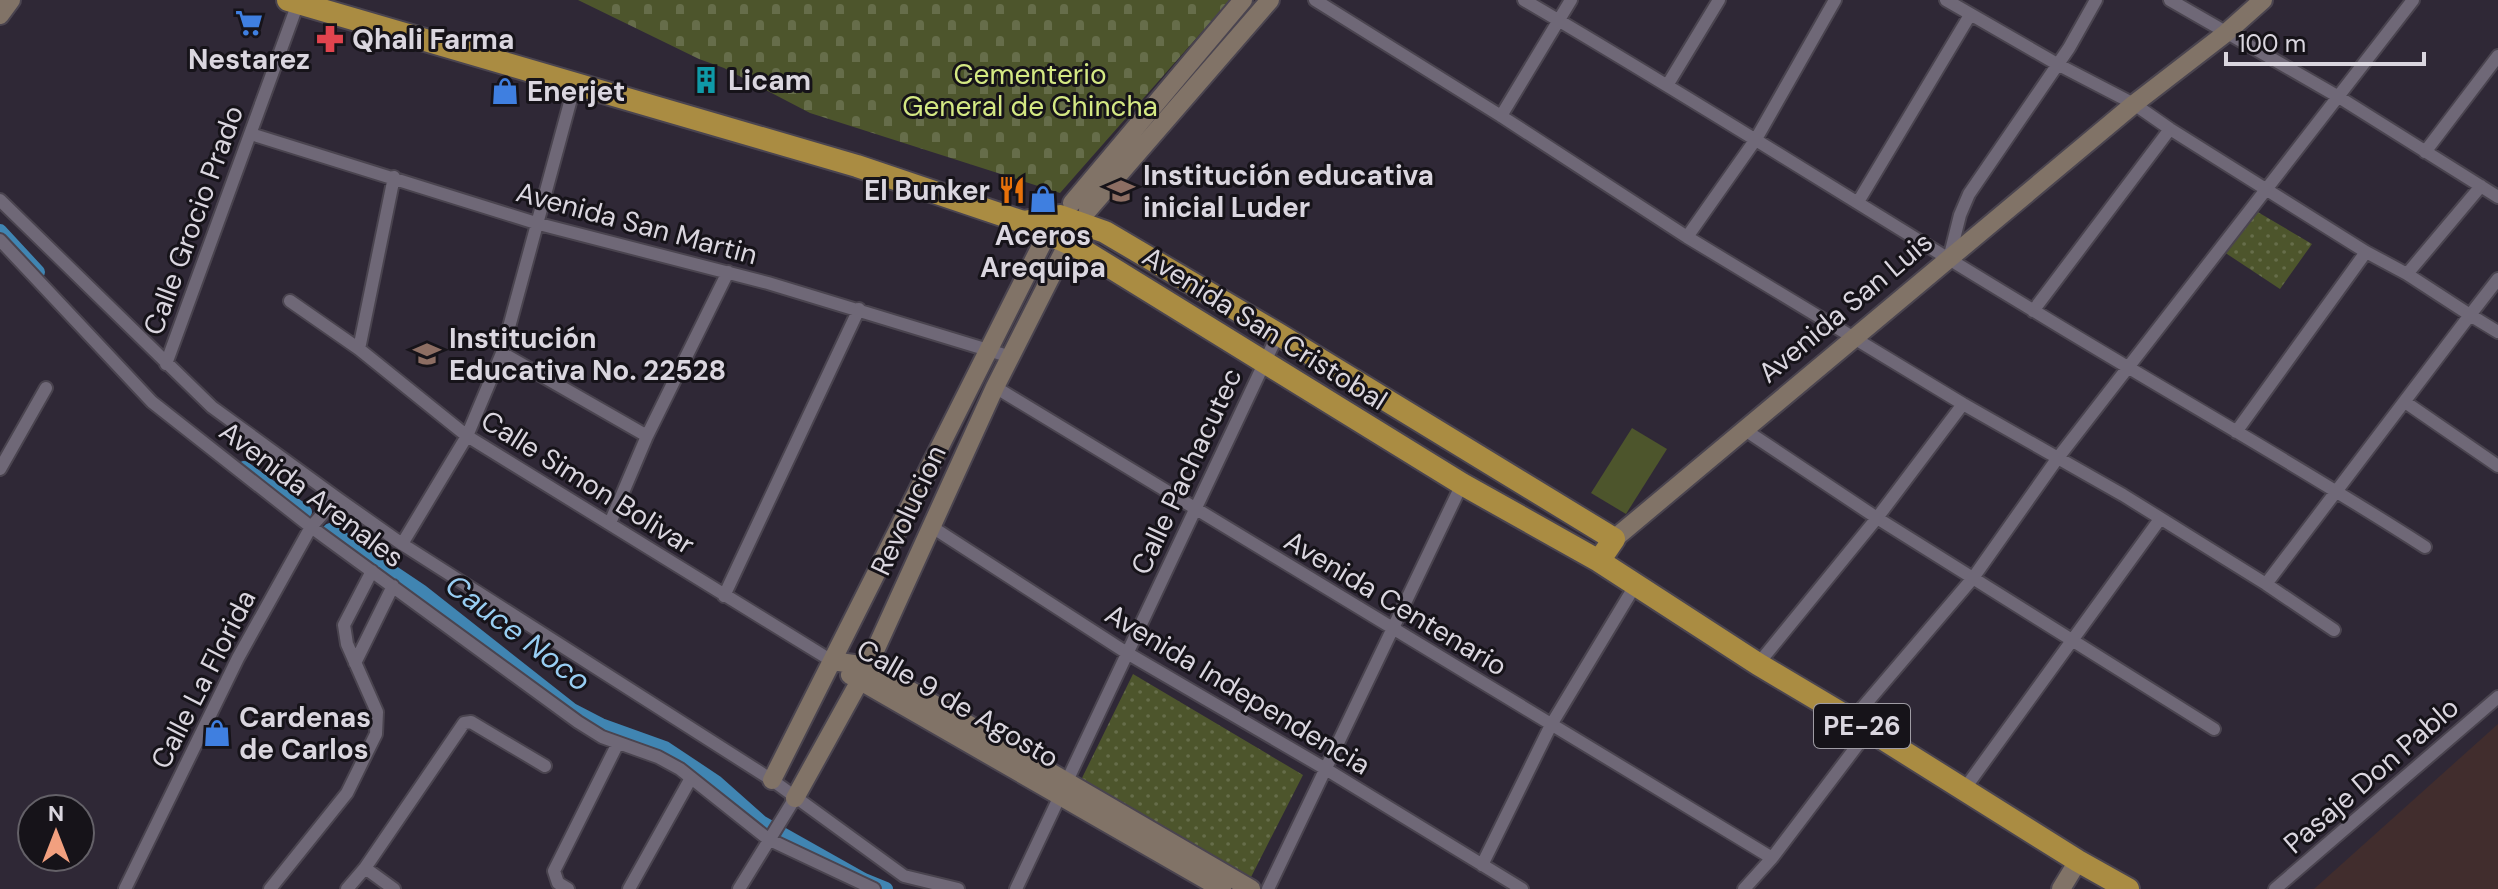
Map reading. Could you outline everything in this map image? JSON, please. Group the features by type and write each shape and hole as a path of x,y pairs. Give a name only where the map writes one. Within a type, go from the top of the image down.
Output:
{"highway":[{"name":"Avenida San Cristobal","path":"293,1 857,166 1023,222 1069,217 1068,243 1462,484 1599,561 1758,664 2128,889"},
{"path":"1069,217 1105,232 1278,334 1614,539"},
{"path":"1422,460 1436,432"},
{"name":"Avenida San Luis","path":"1599,561 1614,539"}],"street":[{"path":"0,15 11,0"},
{"path":"1069,217 1243,0"},
{"path":"1069,217 1270,0"},
{"path":"1315,0 1687,237 2160,519 2334,630"},
{"path":"1524,0 1668,84 2033,311 2336,490 2425,547"},
{"path":"1501,116 1571,0"},
{"path":"1668,84 1719,0"},
{"path":"1687,237 1756,139 1835,0"},
{"path":"1946,0 2134,104 2498,332"},
{"path":"1949,259 1960,215 1969,194 2069,48 2096,0"},
{"path":"2170,0 2337,96 2498,197"},
{"path":"2191,13 2199,0"},
{"name":"Avenida San Luis","path":"2221,30 2247,0"},
{"name":"Avenida San Luis","path":"1614,539 2134,104 2139,91 2263,0"},
{"path":"1744,889 1772,858 1860,725 1973,578 2057,459 2413,0"},
{"name":"Calle Grocio Prado","path":"166,364 251,134 293,1"},
{"path":"1858,202 1970,15"},
{"path":"2425,152 2498,56"},
{"path":"402,544 467,436 502,353 575,84"},
{"path":"2033,311 2170,129"},
{"name":"Avenida San Martin","path":"251,134 539,224 728,272 1011,357"},
{"path":"359,349 394,177"},
{"path":"2407,274 2481,186"},
{"name":"Avenida Arenales","path":"0,200 212,407 337,498 402,544 772,780 904,876 958,889"},
{"name":"Revolucion","path":"772,780 989,349 1069,217"},
{"name":"Avenida Arenales","path":"0,240 152,402 311,527 578,722 602,737 658,757 691,778 768,838 874,889"},
{"name":"Revolucion","path":"795,798 864,674 995,387 1068,243"},
{"path":"2236,432 2366,252"},
{"path":"610,523 647,436 728,272"},
{"path":"2266,584 2498,279"},
{"name":"Calle Simon Bolivar","path":"290,301 359,349 467,436 832,661"},
{"path":"724,596 859,309"},
{"name":"Calle Pachacutec","path":"1016,889 1278,334"},
{"path":"502,353 647,436"},
{"name":"Avenida Centenario","path":"995,387 1772,858"},
{"path":"0,469 46,388"},
{"path":"2405,402 2498,466"},
{"path":"1758,664 1877,518 1963,404"},
{"path":"1745,430 1877,518 2214,729"},
{"path":"1268,889 1462,484"},
{"name":"Calle La Florida","path":"125,889 238,658 311,527 337,498"},
{"path":"1963,791 2160,519"},
{"name":"Avenida Independencia","path":"932,527 1127,653 1522,889"},
{"path":"270,889 347,793 376,734 377,712 347,644 344,625 372,571"},
{"path":"1482,865 1551,725 1636,584"},
{"path":"355,663 393,586"},
{"name":"Calle 9 de Agosto","path":"832,661 864,674 1063,788 1251,889"},
{"name":"Pasaje Don Pablo","path":"2275,889 2498,697"},
{"path":"347,889 365,868 464,723 471,722 545,766"},
{"path":"568,889 554,877 554,871 618,743"},
{"path":"629,889 691,778"},
{"name":"Calle 9 de Agosto","path":"1063,788 1222,889"},
{"path":"739,889 795,798"},
{"path":"2061,889 2078,861"},
{"path":"365,868 394,889"}],"shaded area":[{"path":"2498,724 2498,889 2314,889"}],"green space":[{"name":"Cementerio General de Chincha","path":"578,0 1230,0 1060,193 810,113 724,68"},
{"path":"2256,211 2312,244 2280,289 2224,252"},
{"path":"1632,428 1667,449 1626,514 1591,493"},
{"path":"1133,674 1303,775 1248,883 1081,780"}],"waterway":[{"name":"Cauce Noco","path":"0,231 38,272"},
{"name":"Cauce Noco","path":"244,468 305,512"},
{"name":"Cauce Noco","path":"330,530 421,591 572,710 601,725 665,748 716,782 761,822 864,880 886,889"}],"place":[{"name":"Nestarez","path":"249,23"},
{"name":"Qhali Farma","path":"330,39"},
{"name":"Licam","path":"706,80"},
{"name":"Enerjet","path":"505,91"},
{"name":"El Bunker","path":"1012,190"},
{"name":"Institución educativa inicial Luder","path":"1121,191"},
{"name":"Aceros Arequipa","path":"1043,199"},
{"name":"Institución Educativa No. 22528","path":"427,354"},
{"name":"Cardenas de Carlos","path":"217,733"}]}
